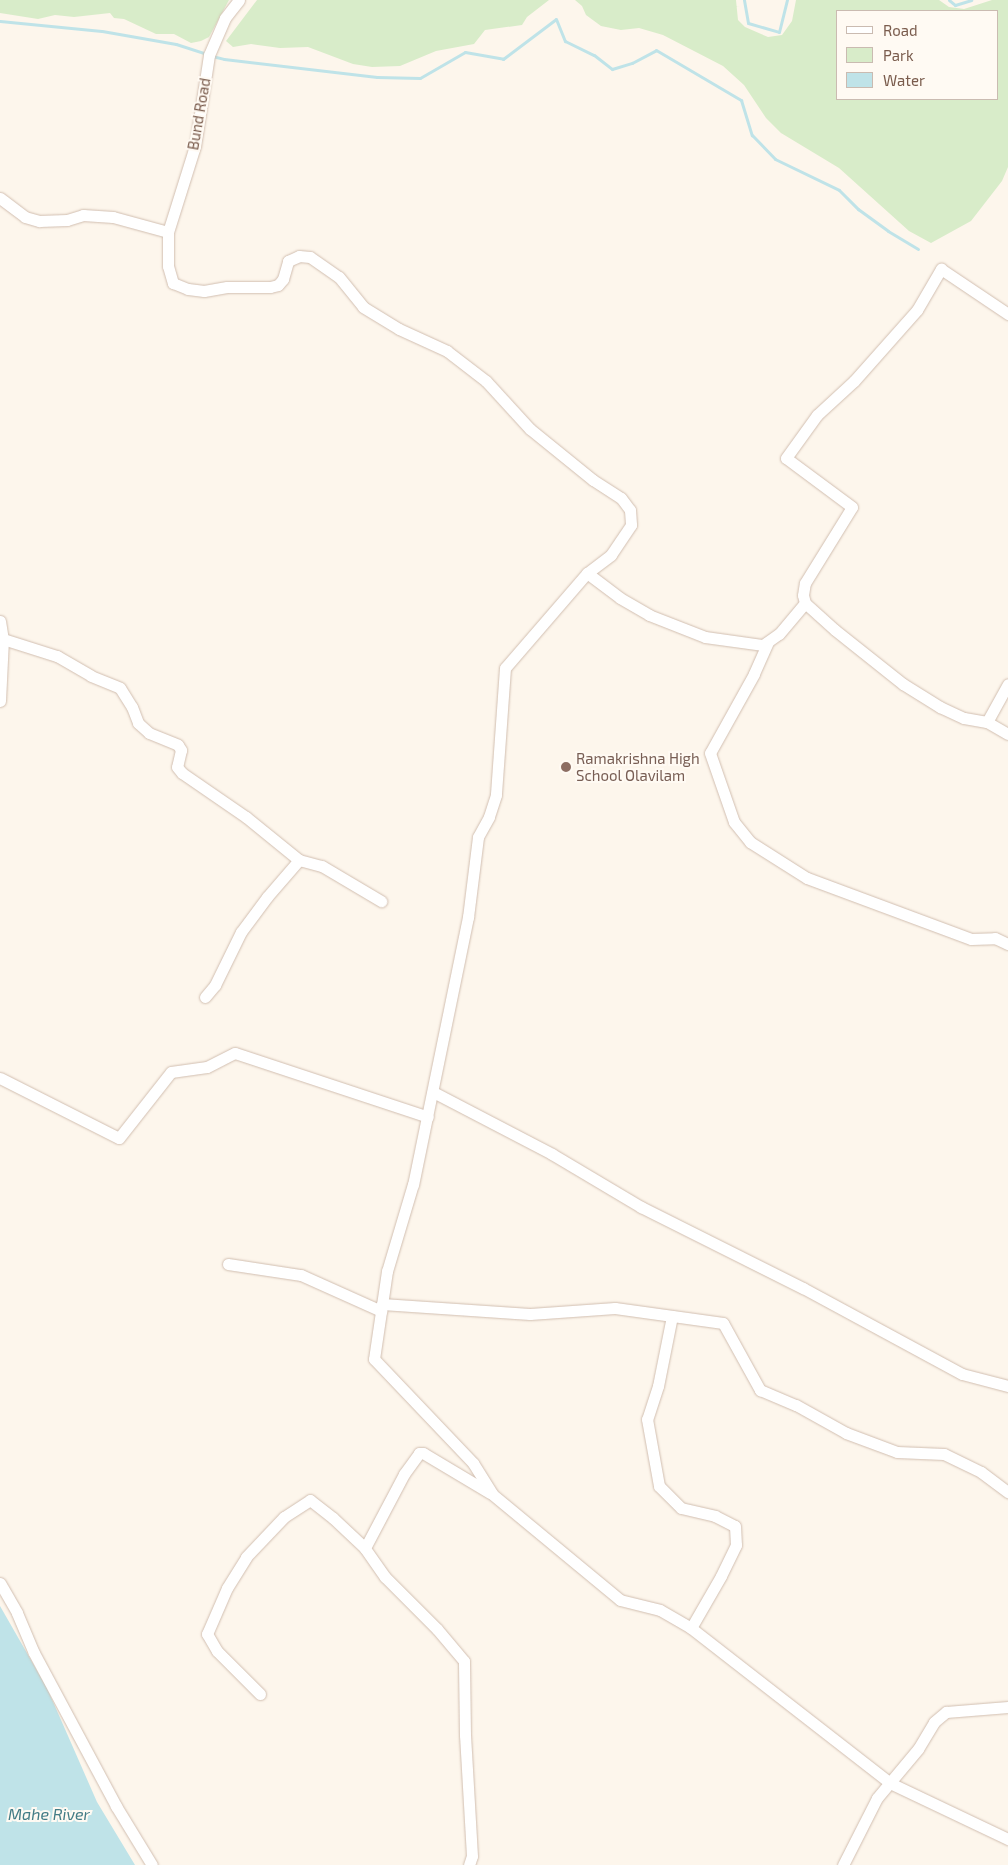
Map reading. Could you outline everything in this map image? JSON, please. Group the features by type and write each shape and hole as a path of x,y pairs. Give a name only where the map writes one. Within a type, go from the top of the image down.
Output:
{"street":[{"name":"Bund Road","path":"240,0 225,18 209,55 195,146 168,232 169,275 173,283 182,288 204,291 227,287 270,287 278,285 283,279 288,261 299,256 310,257 338,277 363,307 399,329 447,351 486,381 530,429 593,480 621,498 630,510 631,525 611,555 587,573"},
{"path":"0,198 25,217 38,221 67,220 83,215 112,217 168,232"},
{"path":"1008,314 941,269 917,310 854,381 817,415 786,458 852,507 805,582 803,595 805,603 835,630 903,684 940,707 964,718 987,722 1008,734"},
{"path":"492,1494 473,1463 374,1359 387,1271 413,1184 468,917 478,837 489,817 496,794 505,668 587,573 620,598 649,615 705,636 763,645 780,634 805,603"},
{"path":"0,621 3,639 0,701"},
{"path":"3,639 57,656 91,676 120,688 132,707 138,723 149,733 178,745 181,750 177,767 182,773 246,817 300,860 322,866 380,901"},
{"path":"768,642 754,674 710,753 734,822 750,842 807,878 971,938 995,938 1008,944"},
{"path":"987,722 1008,684"},
{"path":"205,997 215,985 241,932 266,897 300,860"},
{"path":"0,1078 119,1138 171,1072 207,1067 236,1053 428,1117"},
{"path":"433,1092 552,1154 641,1207 802,1288 962,1374 1008,1386"},
{"path":"228,1264 300,1275 382,1307 530,1314 615,1308 723,1323 760,1390 796,1405 846,1433 896,1452 944,1454 981,1472 1008,1492"},
{"path":"672,1316 658,1386 647,1419 660,1486 681,1508 715,1516 735,1526 736,1545 721,1576 691,1628"},
{"path":"364,1548 414,1457 423,1452 492,1494 620,1600 660,1610 691,1628 890,1783 1008,1839"},
{"path":"260,1694 217,1651 207,1634 226,1588 246,1557 284,1517 310,1500 333,1518 364,1548 385,1577 437,1629 464,1661 465,1735 472,1856 469,1865"},
{"path":"0,1583 17,1613 34,1653 116,1806 152,1865"},
{"path":"843,1865 877,1798 918,1749 934,1722 946,1712 1008,1708"}],"green space":[{"path":"0,0 229,0 209,37 191,43 174,34 156,34 124,19 114,18 110,13 74,17 55,15 38,19 0,13"},
{"path":"257,0 549,0 527,17 522,25 485,30 474,44 436,51 400,66 372,67 353,64 308,47 280,48 251,44 233,47 226,41"},
{"path":"575,0 736,0 738,20 745,27 768,37 782,35 792,21 796,0 939,0 949,7 964,9 992,0 1008,0 1008,167 1002,181 971,221 931,243 909,231 839,168 781,133 766,118 744,85 723,66 663,35 639,28 621,30 601,26 586,15 582,6"}],"water":[{"name":"Mahe River","path":"0,1606 47,1688 97,1802 135,1865 0,1865"}],"waterway":[{"path":"744,0 748,23 779,32 787,0"},
{"path":"949,0 955,5 971,0"},
{"path":"212,56 377,77 420,78 465,52 503,59 556,19 565,41 594,55 612,69 632,63 656,50 741,100 752,135 775,159 839,190 858,209 888,231 918,249"},
{"path":"0,21 102,31 176,44 206,54"}],"place":[{"name":"Ramakrishna High School Olavilam","path":"566,767"}]}
